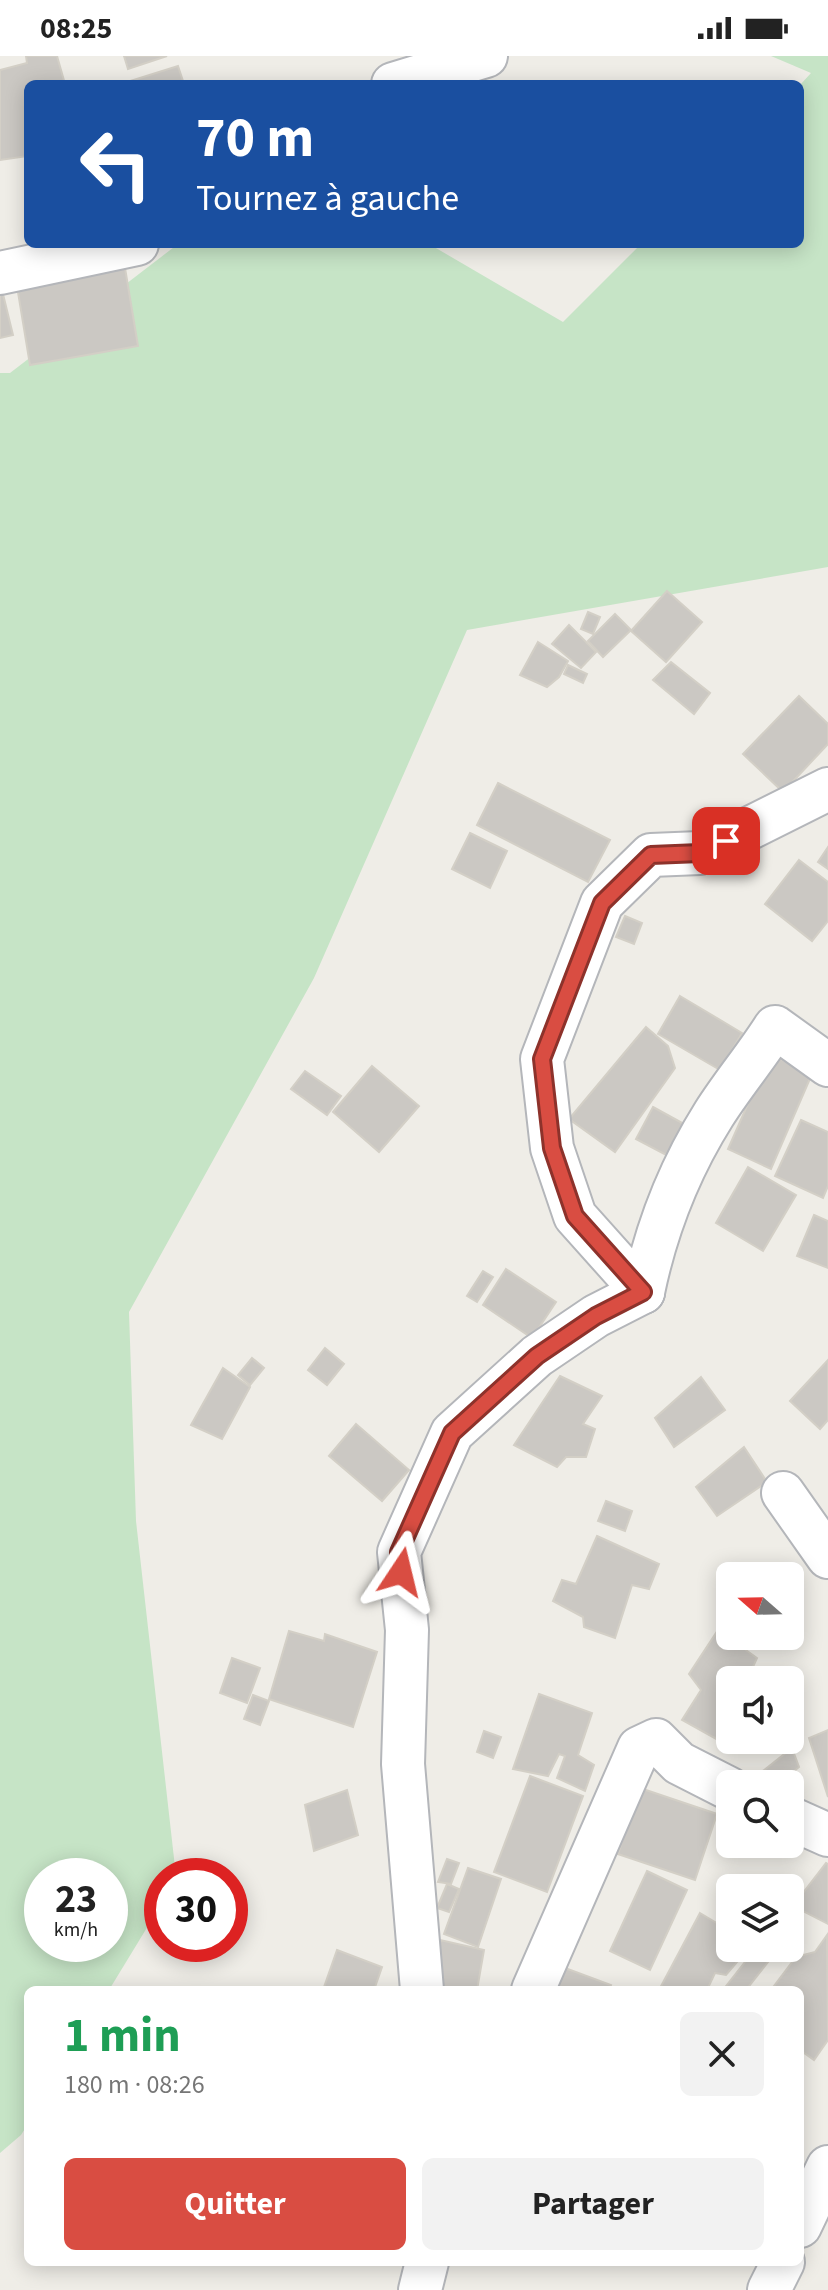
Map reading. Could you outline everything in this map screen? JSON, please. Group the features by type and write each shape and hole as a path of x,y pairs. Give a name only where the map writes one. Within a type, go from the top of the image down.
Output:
{"street":[{"path":"380,56 384,80"},
{"path":"406,80 486,56"},
{"path":"0,273 118,248"},
{"path":"643,1292 575,1216 552,1148 542,1059 602,903 651,855 700,853 828,789"},
{"path":"643,1292 653,1244 690,1155 716,1111 746,1073 775,1027 828,1065"},
{"path":"422,1986 403,1764 407,1630 399,1552 452,1433 537,1356 596,1316 643,1292"},
{"path":"783,1493 828,1557"},
{"path":"535,1986 639,1748 656,1740 679,1763 716,1782"},
{"path":"804,1824 828,1835"},
{"path":"804,2218 828,2167"},
{"path":"420,2290 426,2266"},
{"path":"769,2290 781,2266"}],"green space":[{"path":"771,56 828,56 828,567 467,630 314,978 129,1312 136,1521 174,1858 144,1858 144,1933 128,1959 128,1858 24,1858 24,1962 126,1962 111,1986 24,1986 24,2130 0,2153 0,373 10,373 173,248 436,248 563,322 637,248 804,248 804,81 811,73"}],"building":[{"path":"26,56 57,56 64,80 24,80 24,157 0,160 0,70 27,63"},
{"path":"124,56 167,56 128,69"},
{"path":"178,66 183,80 134,80"},
{"path":"125,268 138,346 30,365 17,286"},
{"path":"0,291 13,335 0,338"},
{"path":"667,591 702,622 666,662 631,631"},
{"path":"588,612 600,617 593,634 581,629"},
{"path":"615,614 631,630 603,657 588,641"},
{"path":"569,625 596,652 581,668 552,644"},
{"path":"538,642 568,661 559,677 547,687 520,675"},
{"path":"671,662 710,693 694,714 653,680"},
{"path":"568,665 587,674 583,683 564,674"},
{"path":"799,696 828,724 828,744 783,792 743,754"},
{"path":"498,783 610,840 588,882 477,825"},
{"path":"470,833 507,851 490,888 452,869"},
{"path":"828,847 828,869 818,862"},
{"path":"799,860 828,882 828,921 812,941 765,904"},
{"path":"625,916 642,923 634,944 616,937"},
{"path":"680,996 742,1033 720,1070 658,1034"},
{"path":"646,1027 668,1046 675,1068 615,1152 569,1119"},
{"path":"770,1054 812,1074 771,1169 728,1149"},
{"path":"372,1066 419,1106 379,1152 333,1112"},
{"path":"305,1071 341,1096 327,1115 291,1089"},
{"path":"653,1107 684,1124 668,1156 636,1139"},
{"path":"801,1120 828,1132 828,1186 823,1198 775,1176"},
{"path":"748,1167 796,1195 763,1251 716,1223"},
{"path":"814,1215 828,1221 828,1268 797,1256"},
{"path":"506,1269 556,1302 532,1338 483,1305"},
{"path":"483,1271 493,1277 477,1302 467,1296"},
{"path":"325,1348 344,1364 327,1385 308,1370"},
{"path":"252,1358 264,1368 250,1385 238,1375"},
{"path":"828,1360 828,1420 820,1429 790,1401"},
{"path":"223,1368 250,1387 222,1439 191,1425"},
{"path":"560,1376 602,1396 583,1424 595,1429 586,1457 566,1457 557,1467 514,1445"},
{"path":"701,1377 725,1410 674,1447 655,1418"},
{"path":"356,1424 409,1470 382,1501 329,1456"},
{"path":"744,1447 767,1482 717,1516 696,1487"},
{"path":"606,1501 632,1511 625,1531 598,1521"},
{"path":"597,1536 659,1564 649,1589 632,1585 615,1638 584,1627 583,1617 553,1601 562,1580 576,1584"},
{"path":"289,1631 324,1641 325,1634 377,1652 353,1727 269,1699"},
{"path":"716,1633 716,1650 746,1650 757,1658 753,1666 716,1666 716,1739 682,1720 701,1690 689,1674"},
{"path":"232,1658 260,1668 247,1703 220,1693"},
{"path":"539,1694 592,1713 578,1755 594,1765 585,1791 557,1778 565,1756 559,1754 548,1776 513,1769"},
{"path":"253,1695 269,1701 260,1725 244,1719"},
{"path":"828,1730 828,1797 809,1738"},
{"path":"484,1731 501,1737 493,1758 477,1752"},
{"path":"784,1754 794,1754 799,1767 795,1770 764,1770"},
{"path":"530,1776 583,1796 547,1892 494,1872"},
{"path":"640,1788 716,1814 695,1880 618,1854"},
{"path":"347,1790 358,1835 314,1851 305,1805"},
{"path":"447,1859 459,1863 451,1884 438,1882"},
{"path":"828,1864 828,1924 804,1912 804,1892"},
{"path":"468,1868 501,1879 478,1947 444,1934"},
{"path":"647,1871 687,1890 650,1970 610,1951"},
{"path":"447,1884 459,1889 449,1912 437,1908"},
{"path":"700,1913 716,1923 716,1962 737,1962 726,1975 715,1973 709,1986 661,1986"},
{"path":"827,1935 828,2040 814,2060 804,2053 804,1986 774,1986 792,1962 804,1962 804,1955 815,1952"},
{"path":"440,1940 484,1950 478,1986 439,1986"},
{"path":"337,1950 382,1967 375,1986 324,1986"},
{"path":"745,1962 768,1962 749,1986 726,1986"},
{"path":"565,1968 611,1985 611,1986 558,1986"}],"route":[{"path":"401,1572 399,1552 452,1433 537,1356 596,1316 643,1292 575,1216 552,1148 542,1059 602,903 651,855 700,853 726,841"}]}
